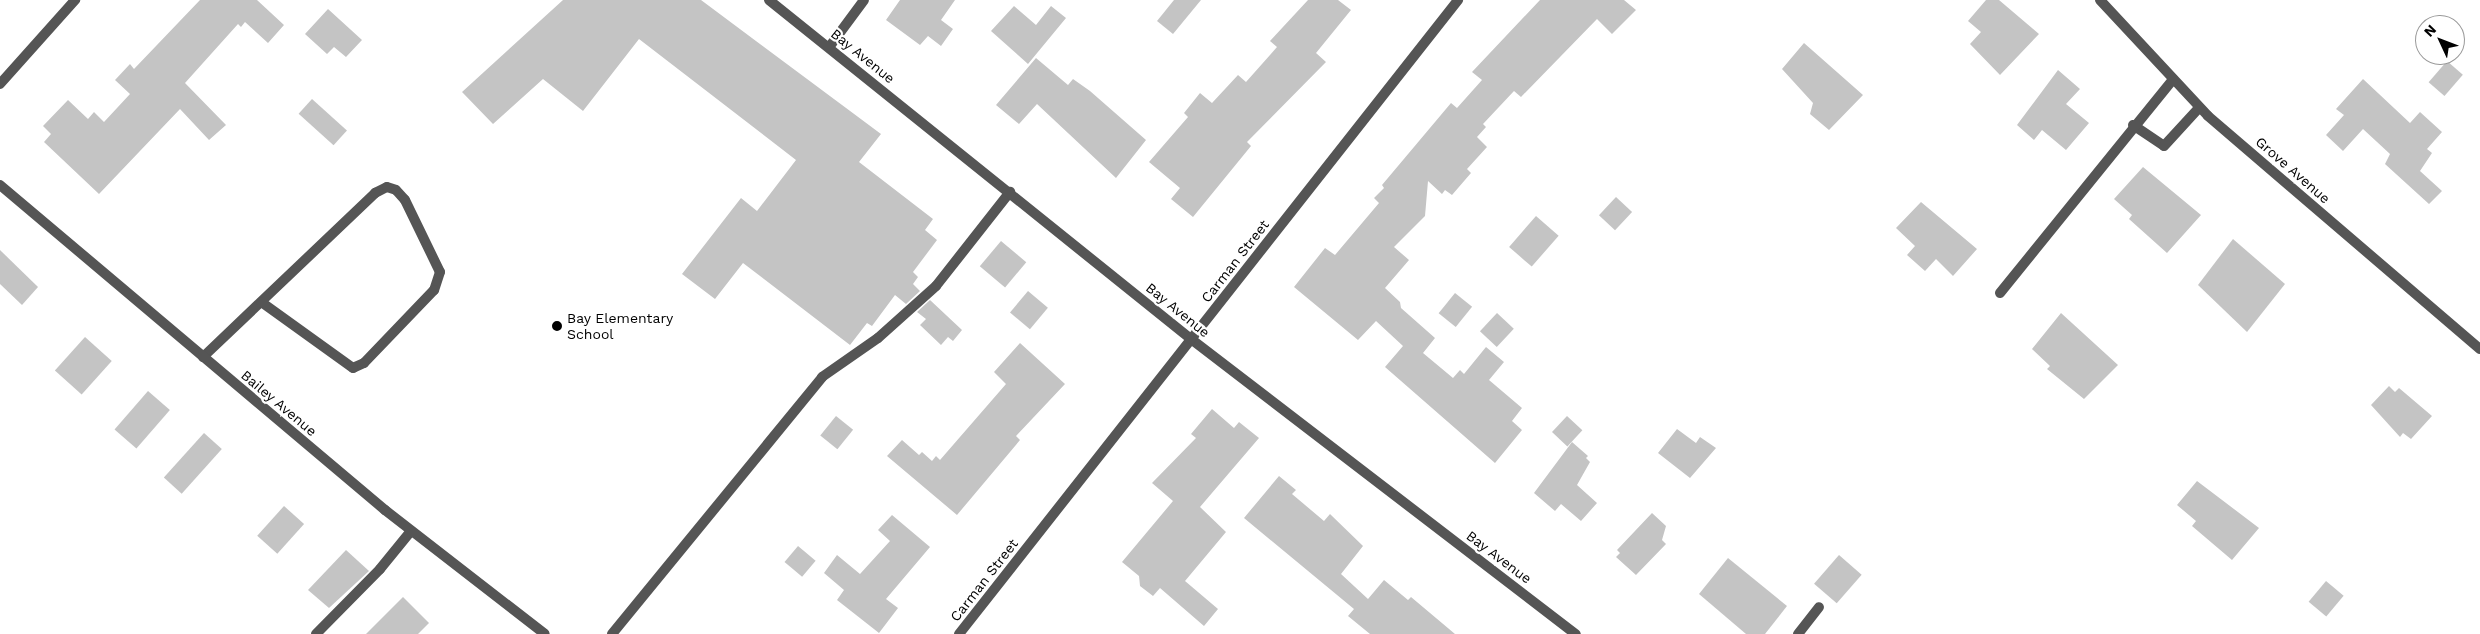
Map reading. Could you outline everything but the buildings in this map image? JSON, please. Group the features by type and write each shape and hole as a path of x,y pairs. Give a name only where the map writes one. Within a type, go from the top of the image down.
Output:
{"street":[{"path":"0,84 75,0"},
{"name":"Bay Avenue","path":"769,0 830,46 1191,339 1576,634"},
{"path":"830,46 864,0"},
{"name":"Carman Street","path":"959,634 1458,0"},
{"name":"Grove Avenue","path":"2100,0 2199,108 2480,349"},
{"path":"2000,293 2133,125 2173,79"},
{"path":"2133,125 2164,146 2199,108"},
{"name":"Bailey Avenue","path":"0,185 411,531 545,634"},
{"path":"203,357 374,193 387,187 396,190 406,200 440,272 434,290 364,363 353,368 261,302"},
{"path":"612,634 822,377 878,338 936,286 1010,192"},
{"path":"316,634 380,569 411,531"},
{"path":"1798,634 1819,607"}],"place":[{"name":"Bay Elementary School","path":"557,326"}]}
